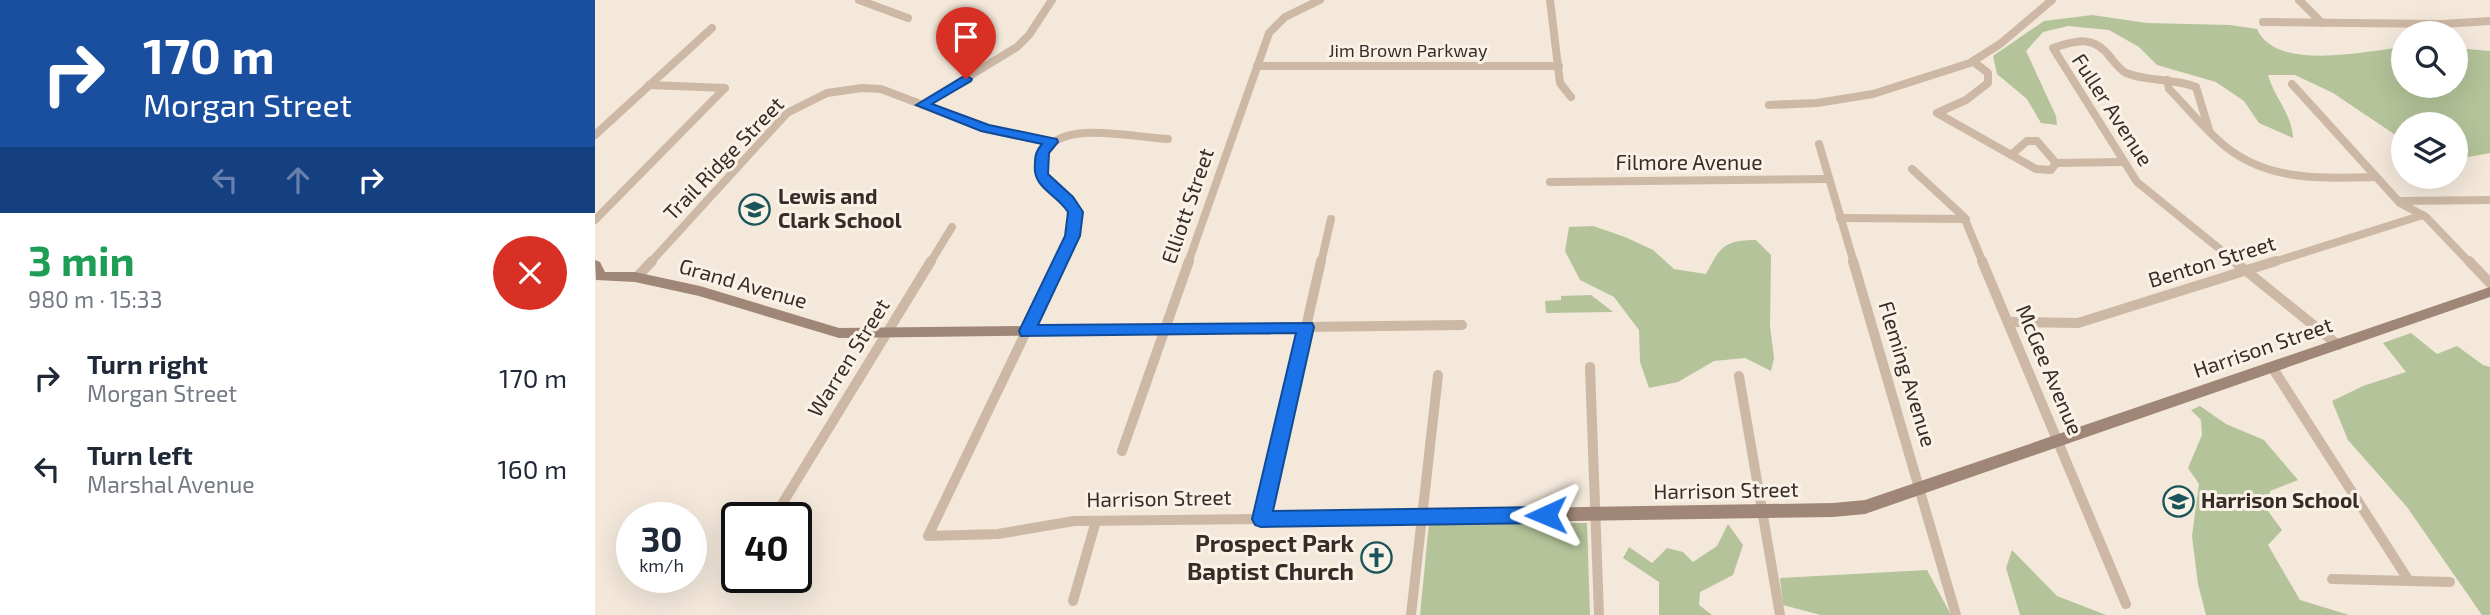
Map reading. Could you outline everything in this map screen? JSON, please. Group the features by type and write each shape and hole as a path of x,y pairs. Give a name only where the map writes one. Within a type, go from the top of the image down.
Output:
{"street":[{"path":"859,0 908,18"},
{"path":"922,105 1017,47 1029,35 1052,0"},
{"name":"Elliott Street","path":"1122,451 1269,33 1275,23 1320,0"},
{"path":"1550,0 1562,88 1571,97"},
{"path":"1769,105 1807,104 1873,94 1975,62 2052,0"},
{"path":"2299,0 2322,23"},
{"path":"2263,22 2442,24 2490,21"},
{"path":"595,135 712,28"},
{"name":"Fuller Avenue","path":"2209,130 2199,89 2191,84 2122,71 2102,44 2094,40 2053,48 2137,182 2338,345"},
{"path":"1975,62 1988,73 1988,83 1966,100 1937,113 1995,148 2042,171 2055,169 2056,163"},
{"name":"Jim Brown Parkway","path":"1257,66 1559,66"},
{"path":"2167,80 2169,89 2241,158 2275,172 2312,178 2376,177"},
{"path":"2292,84 2398,201 2423,215 2490,283"},
{"path":"595,220 725,88 649,85"},
{"name":"Trail Ridge Street","path":"637,277 775,125 797,106 827,93 862,88 881,89 986,129 1052,142"},
{"path":"1027,331 1067,248 1076,219 1074,208 1051,188 1041,174 1042,152 1052,142 1069,134 1168,139"},
{"path":"2011,155 2027,141 2037,141 2056,163"},
{"name":"Fleming Avenue","path":"1819,144 1956,615"},
{"path":"2056,163 2122,162"},
{"name":"McGee Avenue","path":"1912,169 1966,219 2126,604"},
{"name":"Filmore Avenue","path":"1550,182 1829,179"},
{"path":"2398,201 2490,200"},
{"name":"Benton Street","path":"2008,323 2078,323 2423,215"},
{"path":"1840,218 1966,219"},
{"path":"1261,519 1331,219"},
{"name":"Warren Street","path":"783,502 952,227"},
{"name":"Grand Avenue","path":"597,273 637,277 709,293 839,333 1306,327"},
{"name":"Harrison Street","path":"1027,331 928,536 998,534 1059,523 1096,521 1852,509 1920,489 2490,292"},
{"path":"1306,327 1462,326"},
{"path":"1590,367 1598,615"},
{"path":"2272,367 2409,581"},
{"path":"1411,615 1438,375"},
{"path":"1739,376 1780,615"},
{"path":"1073,601 1096,521"},
{"path":"2332,579 2450,582"}],"green space":[{"path":"2092,15 2147,23 2230,25 2257,29 2267,42 2282,51 2302,55 2323,56 2391,48 2391,98 2468,98 2468,49 2490,51 2490,153 2468,157 2468,112 2391,112 2391,132 2333,93 2295,75 2268,75 2290,121 2293,138 2259,123 2244,101 2216,82 2157,65 2139,47 2109,30 2068,26 2043,32 2026,51 2056,116 2057,125 2041,123 2027,99 1997,74 1993,56 2044,21"},
{"path":"1593,226 1653,250 1674,269 1706,274 1724,247 1737,242 1756,240 1771,255 1770,326 1774,358 1771,371 1745,358 1714,361 1678,382 1649,388 1640,362 1639,330 1614,297 1580,280 1565,251 1569,227"},
{"path":"1591,295 1613,312 1546,313 1545,301 1561,300 1561,296"},
{"path":"2411,333 2437,354 2457,346 2490,367 2490,615 2482,615 2407,507 2348,440 2332,401 2363,386 2406,372 2383,343"},
{"path":"2200,406 2226,424 2264,440 2298,480 2270,491 2268,511 2282,530 2268,545 2300,600 2349,615 2206,615 2198,584 2192,536 2199,484 2188,468 2202,435 2201,420 2191,410"},
{"path":"1429,523 1587,523 1590,615 1420,615"},
{"path":"1728,524 1743,545 1733,575 1700,592 1699,605 1712,615 1659,615 1659,582 1623,558 1629,547 1652,563 1667,548 1683,552 1693,562 1717,546"},
{"path":"2012,550 2057,596 2106,615 2020,615 2006,568"},
{"path":"1927,570 1951,615 1821,615 1783,605 1780,578"}],"place":[{"name":"Lewis and Clark School","path":"755,209"},
{"name":"Harrison School","path":"2178,501"},
{"name":"Prospect Park Baptist Church","path":"1377,558"}],"route":[{"path":"966,79 922,105 986,129 1052,142 1042,152 1040,160 1043,180 1068,201 1076,212 1072,236 1027,331 1306,327 1261,519 1546,515"}]}
